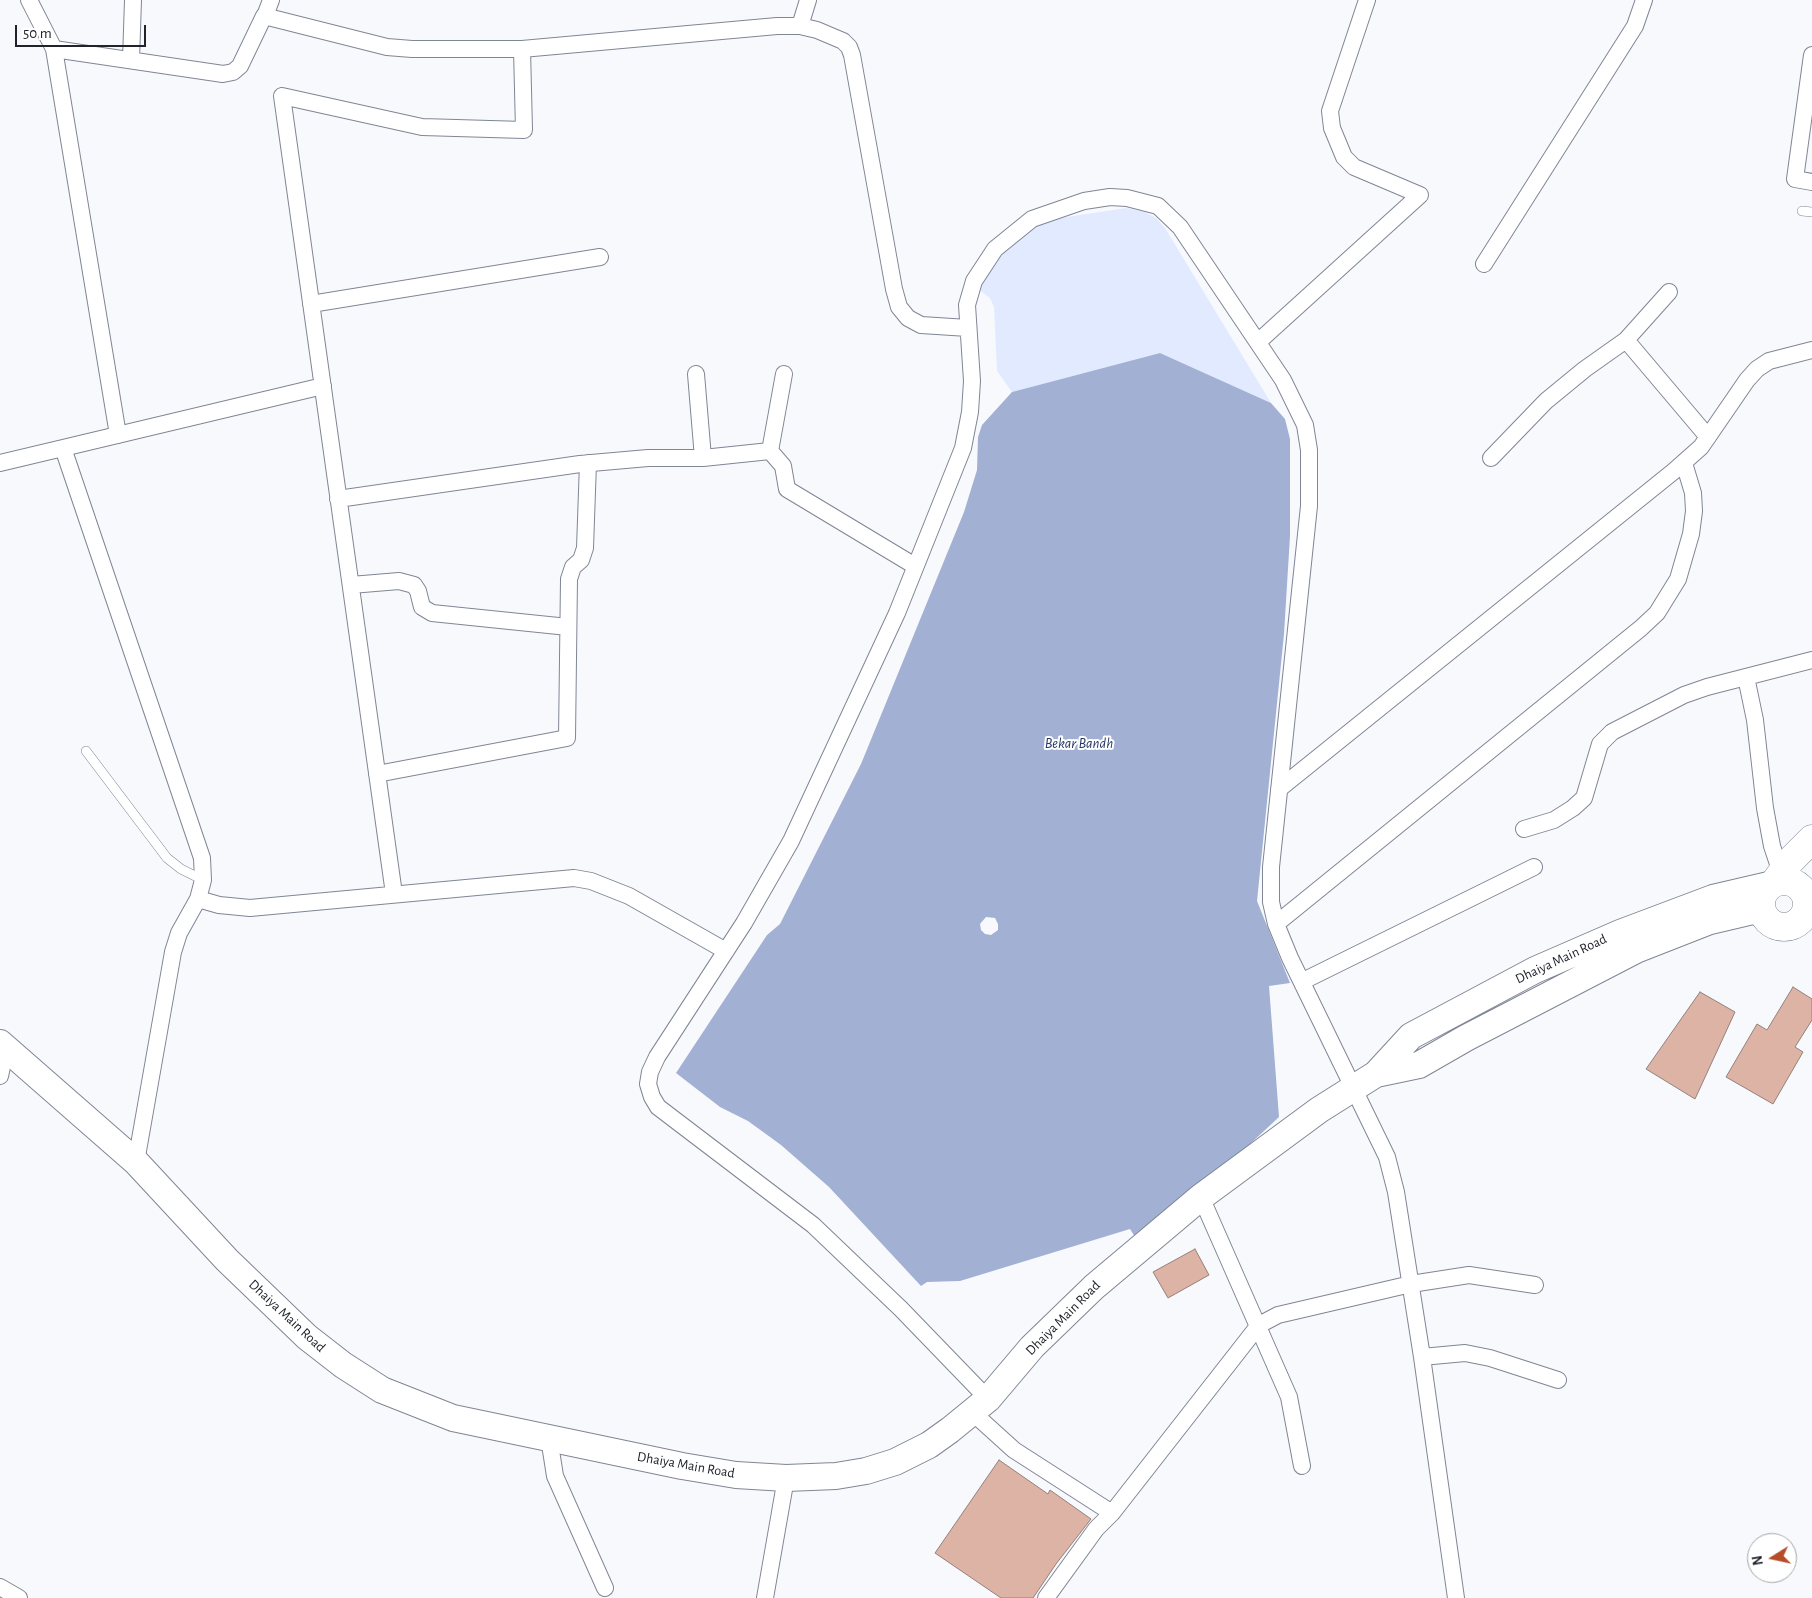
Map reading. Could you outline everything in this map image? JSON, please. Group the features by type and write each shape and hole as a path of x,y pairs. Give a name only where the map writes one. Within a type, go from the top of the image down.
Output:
{"highway":[{"path":"1792,898 1812,839"}],"main road":[{"name":"Dhaiya Main Road","path":"3,1046 136,1162 227,1260 307,1337 343,1365 382,1390 453,1418 682,1466 736,1474 786,1478 836,1476 866,1471 895,1462 929,1445 980,1406 1032,1347 1094,1287 1200,1197 1353,1088 1376,1074 1419,1066 1474,1033 1636,950 1710,921 1792,898"}],"street":[{"path":"30,0 54,49 118,435"},
{"path":"131,60 132,0"},
{"path":"54,49 223,74 233,72 244,58 271,0"},
{"path":"800,26 808,0"},
{"path":"1258,342 1420,195 1354,167 1344,157 1332,128 1330,111 1367,0"},
{"path":"1484,264 1635,26 1644,0"},
{"path":"265,16 387,47 412,49 522,49 777,26 800,26 843,41 849,47 852,55 894,289 899,307 908,318 921,325 968,328"},
{"path":"394,894 282,96 422,127 524,130 522,49"},
{"path":"1812,55 1795,179 1812,182"},
{"path":"1112,1513 1014,1450 901,1309 819,1230 658,1107 652,1097 648,1084 650,1072 657,1056 726,951 791,841 896,613 963,448 971,397 967,305 974,281 995,249 1032,219 1052,211 1110,197 1143,200 1158,206 1169,214 1258,342 1297,404 1305,425 1309,450 1309,506 1279,790 1270,889 1271,902 1276,924 1387,1157 1396,1192 1411,1284 1456,1598"},
{"path":"311,304 600,257"},
{"path":"1491,458 1546,401 1626,340 1669,292"},
{"path":"1626,340 1708,437"},
{"path":"1279,790 1684,463 1708,437 1747,380 1757,369 1769,361 1812,350"},
{"path":"696,374 703,458"},
{"path":"770,451 784,374"},
{"path":"0,463 323,386"},
{"path":"63,448 202,858 203,880 198,899 179,934 173,952 136,1162"},
{"path":"770,451 784,466 787,489 915,566"},
{"path":"338,499 588,463 648,458 703,458 770,451"},
{"path":"377,774 566,738 570,572 581,560 586,548 588,463"},
{"path":"1276,924 1641,628 1657,613 1678,579 1686,558 1691,534 1694,510 1684,463"},
{"path":"351,585 399,581 414,586 418,591 422,606 432,613 568,627"},
{"path":"1524,830 1554,820 1573,808 1584,798 1600,744 1612,732 1684,695 1812,660"},
{"path":"1746,677 1755,720 1765,808 1772,846 1792,898"},
{"path":"1303,981 1534,867"},
{"path":"198,899 219,905 250,908 556,879 591,881 629,896 726,951"},
{"path":"0,1076 3,1046"},
{"path":"1200,1197 1259,1325 1289,1397 1302,1466"},
{"path":"1046,1598 1096,1529 1112,1513 1259,1325 1278,1315 1411,1284 1469,1275 1535,1285"},
{"path":"1422,1357 1465,1353 1490,1358 1558,1380"},
{"path":"549,1438 555,1476 605,1588"},
{"path":"765,1598 786,1478"},
{"path":"0,1587 19,1598"}],"lane":[{"path":"1802,211 1812,212"},
{"path":"86,751 167,858 181,869 203,880"}],"shaded area":[{"path":"1126,208 1145,212 1156,218 1165,228 1271,403 1160,353 1012,392 997,371 994,307 990,298 978,289 988,271 1022,231 1047,220"}],"water":[{"name":"Bekar Bandh","path":"1160,353 1271,403 1285,419 1290,439 1290,536 1284,634 1257,901 1290,983 1269,986 1279,1117 1190,1200 1135,1237 1130,1229 960,1281 927,1282 921,1286 829,1187 781,1145 748,1121 720,1107 676,1073 767,935 780,924 861,764 964,512 977,470 978,437 982,425 1012,392","holes":["986,917 995,918 998,930 991,935 985,934 981,930 980,924"]}],"building":[{"path":"1793,987 1812,999 1812,1020 1795,1047 1803,1052 1773,1104 1726,1077 1757,1024 1767,1030"},
{"path":"1700,992 1735,1012 1695,1099 1646,1069"},
{"path":"1195,1249 1209,1275 1168,1298 1153,1272"},
{"path":"999,1460 1048,1494 1050,1490 1091,1519 1056,1564 1033,1598 1001,1598 935,1553"}]}
